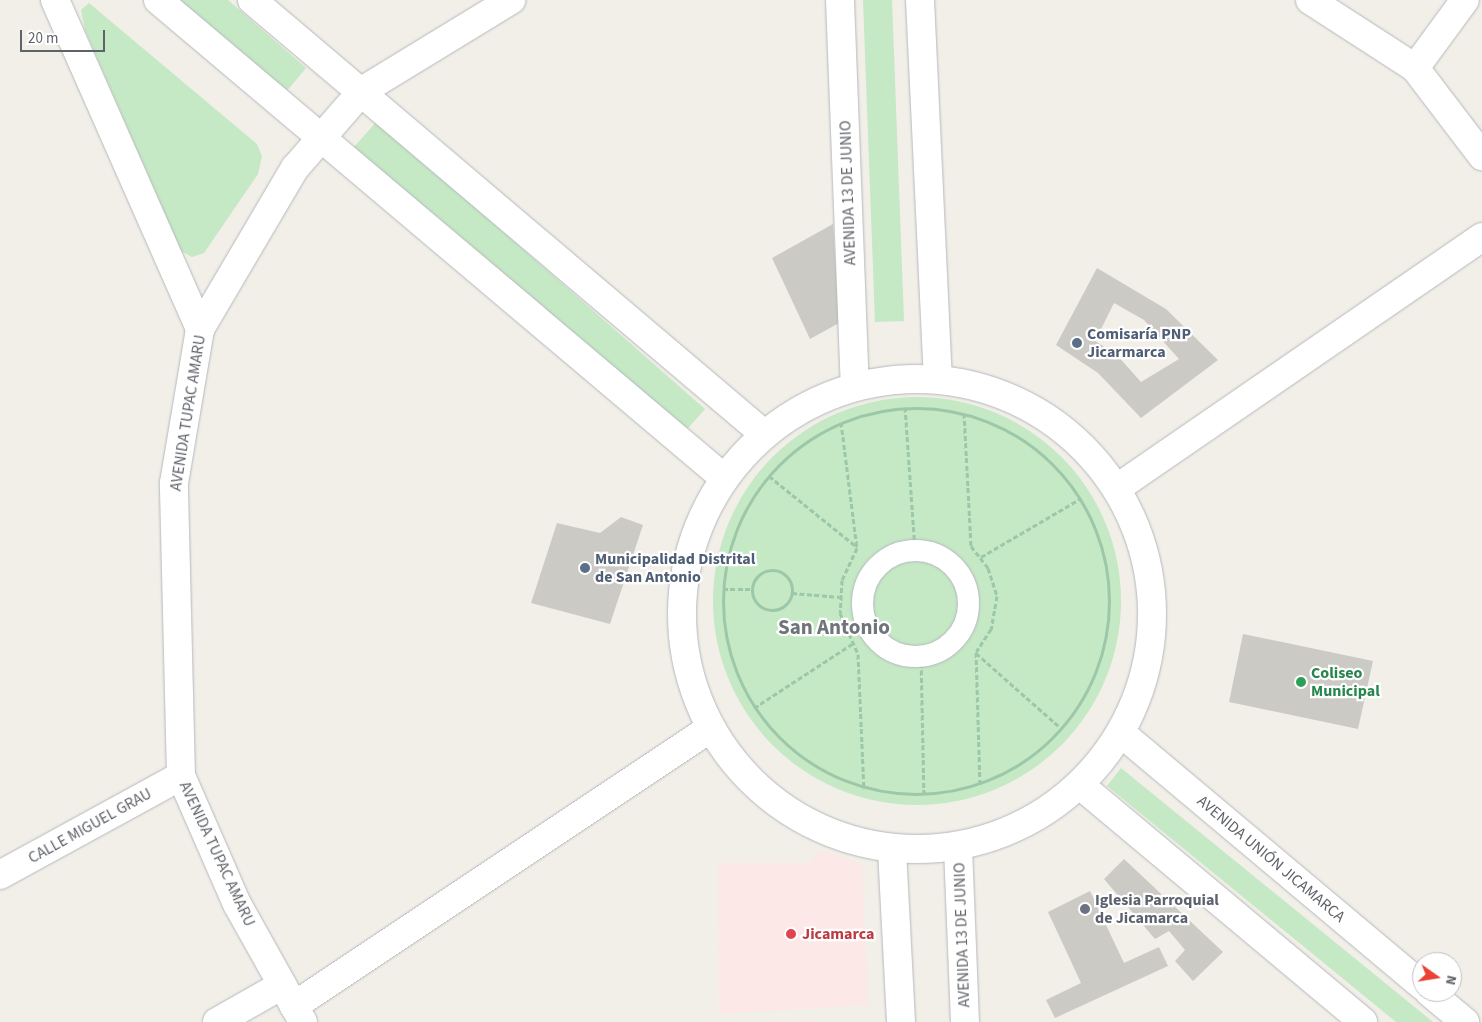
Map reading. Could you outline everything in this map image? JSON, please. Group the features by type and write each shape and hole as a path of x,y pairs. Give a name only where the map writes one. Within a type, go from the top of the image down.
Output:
{"street":[{"path":"55,0 200,329"},
{"path":"158,0 320,139 724,478"},
{"path":"252,0 764,434"},
{"name":"AVENIDA TUPAC AMARU","path":"293,1004 238,904 181,776 174,483 200,329 294,168 362,92 511,0"},
{"name":"AVENIDA 13 DE JUNIO","path":"840,0 856,386"},
{"path":"920,0 938,378"},
{"path":"1310,0 1415,68 1482,156"},
{"path":"1415,68 1465,0"},
{"path":"1117,488 1482,237"},
{"path":"906,378 938,378 991,389 1040,412 1083,446 1117,488 1139,534 1151,584 1152,636 1145,669 1121,733 1080,785 1024,826 958,848 892,850 837,838 786,812 744,775 710,729 690,681 682,629 684,585 699,525 724,478 764,434 816,401 856,386 906,378"},
{"path":"915,550 945,559 957,570 968,600 964,623 950,643 920,656 905,655 878,640 869,628 863,598 875,569 886,559 915,550"},
{"path":"217,1022 293,1004 710,729"},
{"name":"AVENIDA UNIÓN JICAMARCA","path":"1121,733 1412,978"},
{"name":"CALLE MIGUEL GRAU","path":"0,875 181,776"},
{"path":"1080,785 1363,1022"},
{"name":"AVENIDA 13 DE JUNIO","path":"958,848 965,1022"},
{"path":"892,850 901,1022"},
{"path":"1441,1002 1465,1022"}],"path":[{"path":"905,407 915,550"},
{"path":"905,407 964,413 999,425 1031,444 1058,469 1080,499 1101,544 1109,593 1106,622 1089,688 1062,729 1011,771 980,785 924,796 864,789 802,759 754,708 731,655 722,590 730,548 745,510 768,476 802,445 841,422 905,407"},
{"path":"964,413 971,546 981,556 997,596 991,629 976,652 980,785"},
{"path":"841,422 858,548 848,564 840,597 852,644 858,654 864,789"},
{"path":"768,476 858,548"},
{"path":"981,556 1080,499"},
{"path":"778,570 789,579 792,593 786,605 767,610 756,602 751,590 763,571 778,570"},
{"path":"722,590 751,590"},
{"path":"792,593 840,597"},
{"path":"754,708 852,644"},
{"path":"976,652 1062,729"},
{"path":"920,656 924,796"}],"shaded area":[{"name":"Jicamarca","path":"819,850 862,864 868,1005 719,1014 718,863 811,863"}],"green space":[{"path":"179,0 228,0 306,68 286,92"},
{"path":"863,0 892,0 904,321 875,322"},
{"path":"89,3 257,144 262,156 258,174 204,253 192,257 181,251 85,30 81,10"},
{"path":"377,121 705,409 682,435 354,147"},
{"path":"917,397 957,401 995,413 1013,421 1030,432 1061,457 1086,488 1097,505 1105,523 1117,561 1121,601 1117,641 1105,679 1097,697 1086,714 1061,745 1030,770 1013,781 995,789 957,801 917,805 877,801 839,789 821,781 804,770 773,745 748,714 737,697 729,679 717,641 713,601 717,561 729,523 737,505 748,488 773,457 804,432 821,421 839,413 877,401"},
{"path":"1121,768 1433,1022 1396,1022 1107,786"}],"building":[{"path":"833,224 839,323 810,339 772,258"},
{"name":"Comisaría PNP Jicarmarca","path":"1097,268 1166,309 1218,360 1141,418 1098,373 1056,345","holes":["1114,303 1144,320 1179,359 1141,382 1116,354 1095,341"]},
{"name":"Municipalidad Distrital de San Antonio","path":"621,517 643,525 610,624 531,603 557,523 600,533"},
{"name":"Coliseo Municipal","path":"1243,634 1373,661 1358,729 1229,702"},
{"path":"1124,859 1223,952 1193,981 1175,961 1185,950 1169,931 1155,939 1104,879"},
{"path":"1090,891 1124,963 1159,947 1168,966 1055,1018 1046,1000 1081,983 1048,912"}],"place":[{"name":"Comisaría PNP Jicarmarca","path":"1077,343"},
{"name":"Municipalidad Distrital de San Antonio","path":"585,568"},
{"name":"Coliseo Municipal","path":"1301,682"},
{"name":"Iglesia Parroquial de Jicamarca","path":"1085,909"},
{"name":"Jicamarca","path":"791,934"}],"district":[{"name":"San Antonio","path":"834,627"}]}
